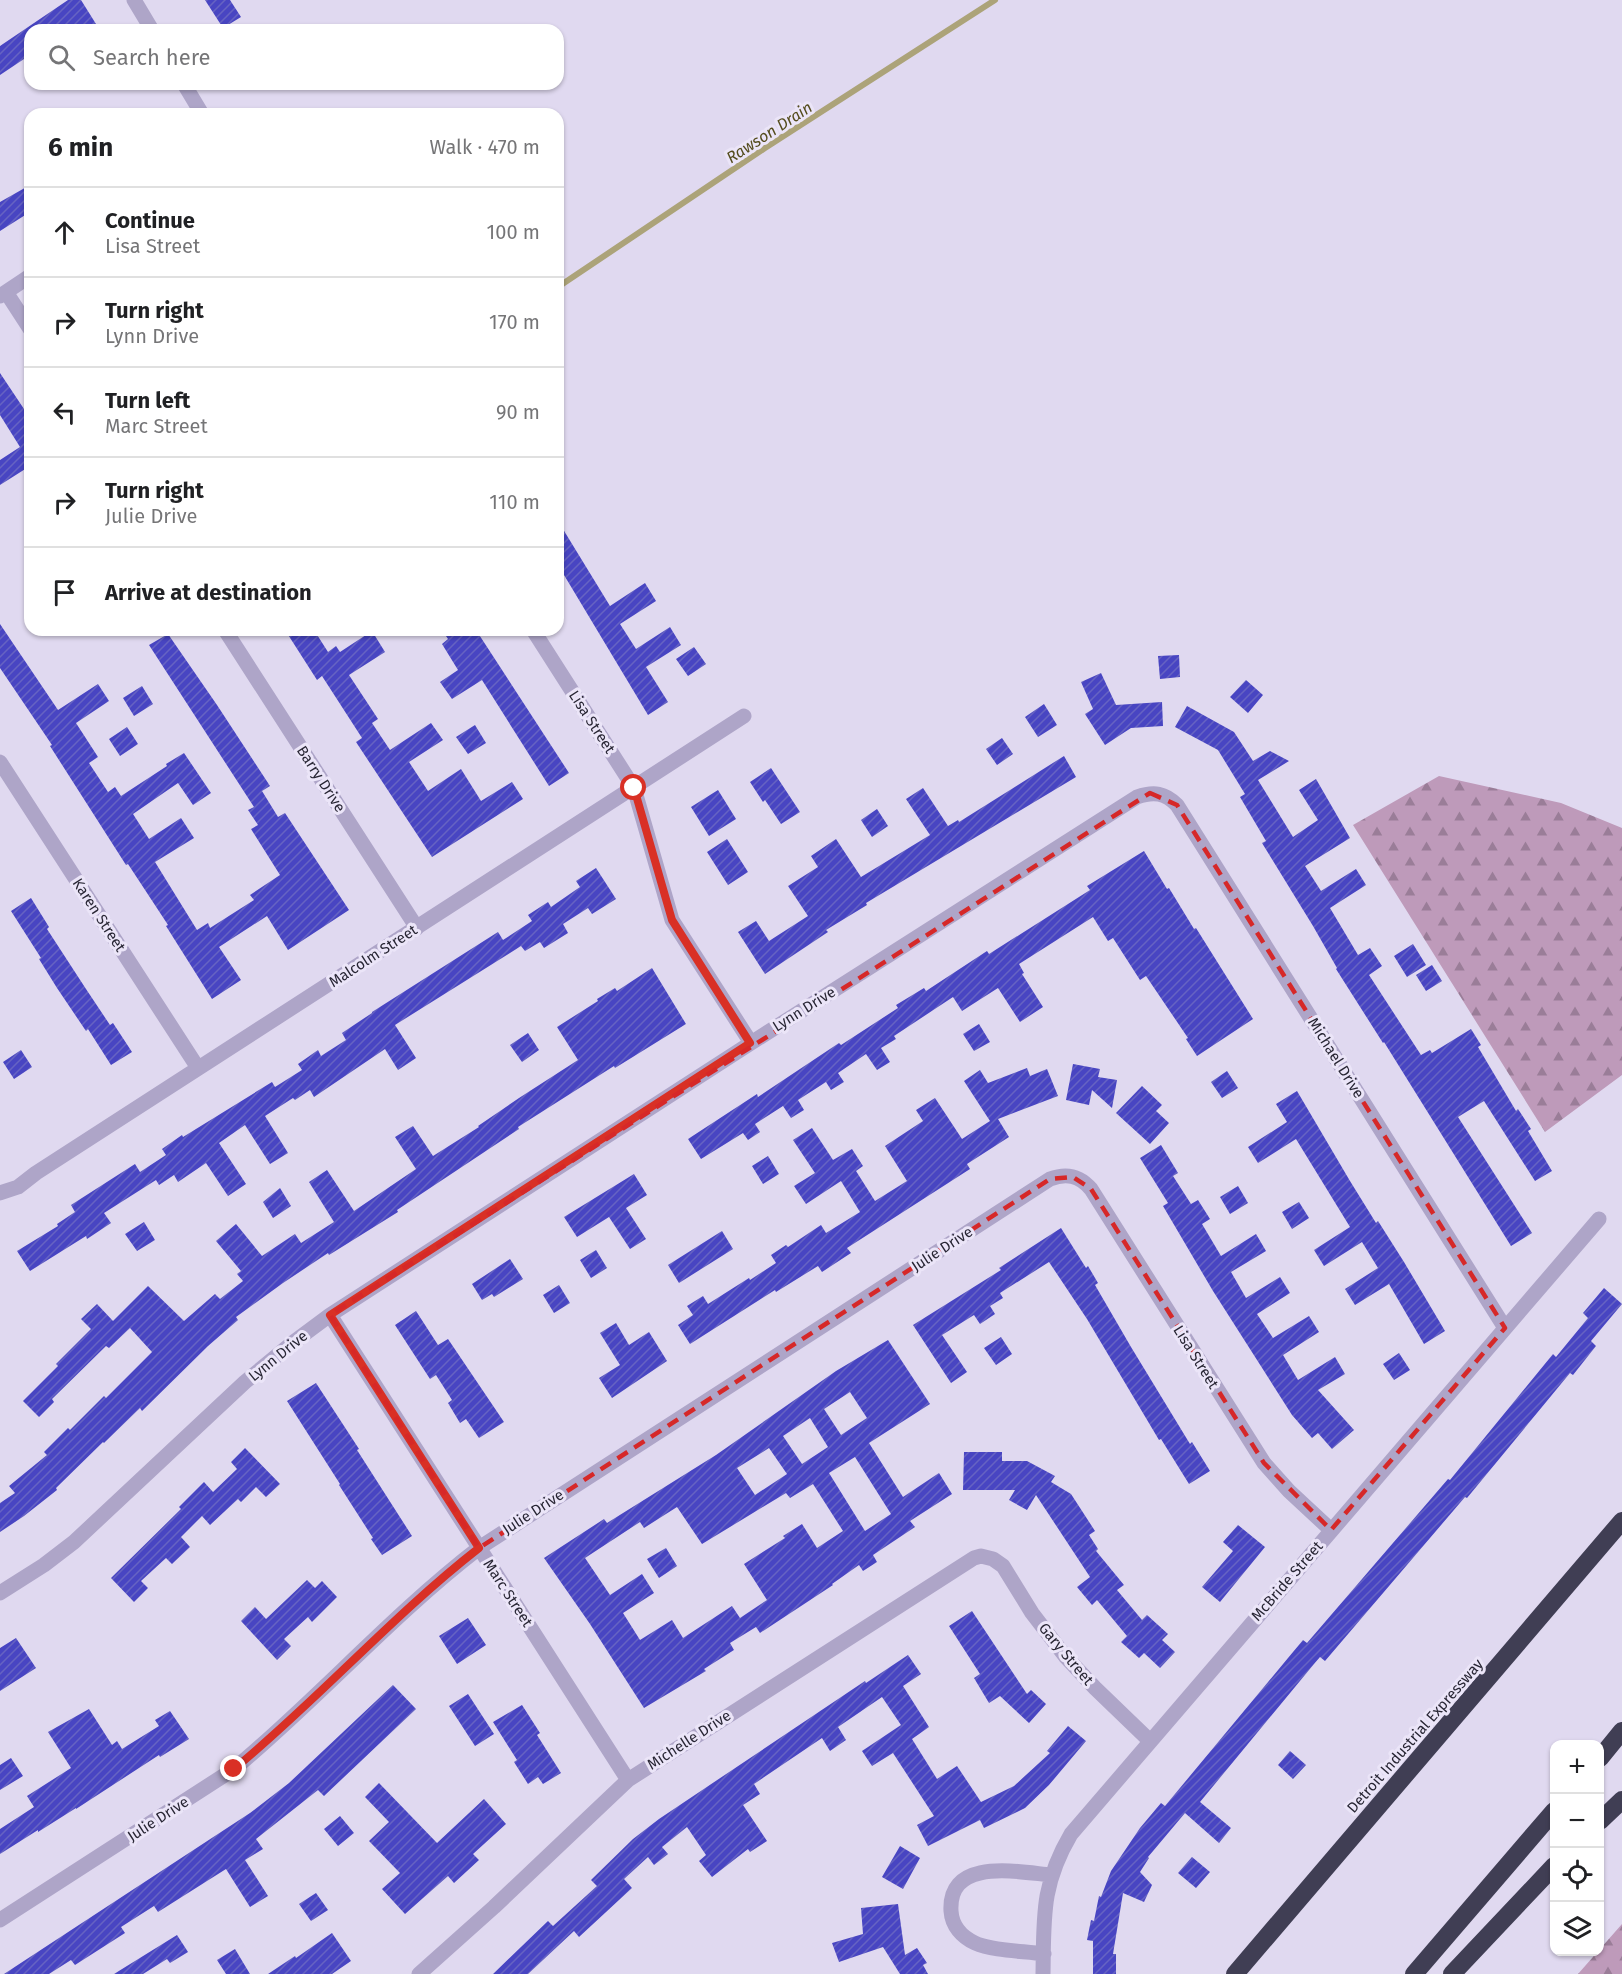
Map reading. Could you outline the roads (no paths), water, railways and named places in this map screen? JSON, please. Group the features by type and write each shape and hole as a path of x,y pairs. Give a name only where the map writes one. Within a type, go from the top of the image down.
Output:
{"highway":[{"name":"Detroit Industrial Expressway","path":"1235,1974 1622,1521"},
{"path":"1604,1752 1622,1731"},
{"path":"1604,1816 1622,1800"},
{"path":"1414,1974 1550,1815"},
{"path":"1452,1974 1550,1870"}],"street":[{"path":"134,0 148,24"},
{"path":"188,90 198,108"},
{"path":"24,280 3,294 24,321"},
{"name":"Barry Drive","path":"229,636 417,927"},
{"name":"Lisa Street","path":"536,636 634,788 672,920 750,1043"},
{"name":"Malcolm Street","path":"0,1192 18,1187 36,1173 744,716"},
{"name":"Karen Street","path":"0,762 198,1068"},
{"name":"Lynn Drive","path":"0,1593 44,1565 74,1542 245,1382 330,1315 750,1043 1137,797 1150,793 1161,794"},
{"name":"Michael Drive","path":"1161,794 1170,798 1177,805 1505,1328"},
{"name":"Julie Drive","path":"0,1920 234,1769 265,1743 417,1599 479,1548 1050,1179 1066,1175 1073,1177"},
{"name":"Lisa Street","path":"1073,1177 1084,1182 1091,1189 1264,1463 1289,1491 1332,1530"},
{"name":"McBride Street","path":"1043,1974 1044,1908 1051,1875 1071,1834 1599,1220"},
{"name":"Marc Street","path":"330,1315 628,1780"},
{"name":"Michelle Drive","path":"419,1974 494,1907 628,1780 967,1561 981,1556 993,1559"},
{"name":"Gary Street","path":"993,1559 1003,1566 1032,1613 1065,1656 1095,1689 1150,1741"},
{"path":"1044,1954 978,1944 967,1939 954,1925 950,1901 957,1887 965,1879 980,1872 991,1870 1051,1875"}],"waterway":[{"name":"Rawson Drain","path":"564,283 765,148 995,0"}]}
